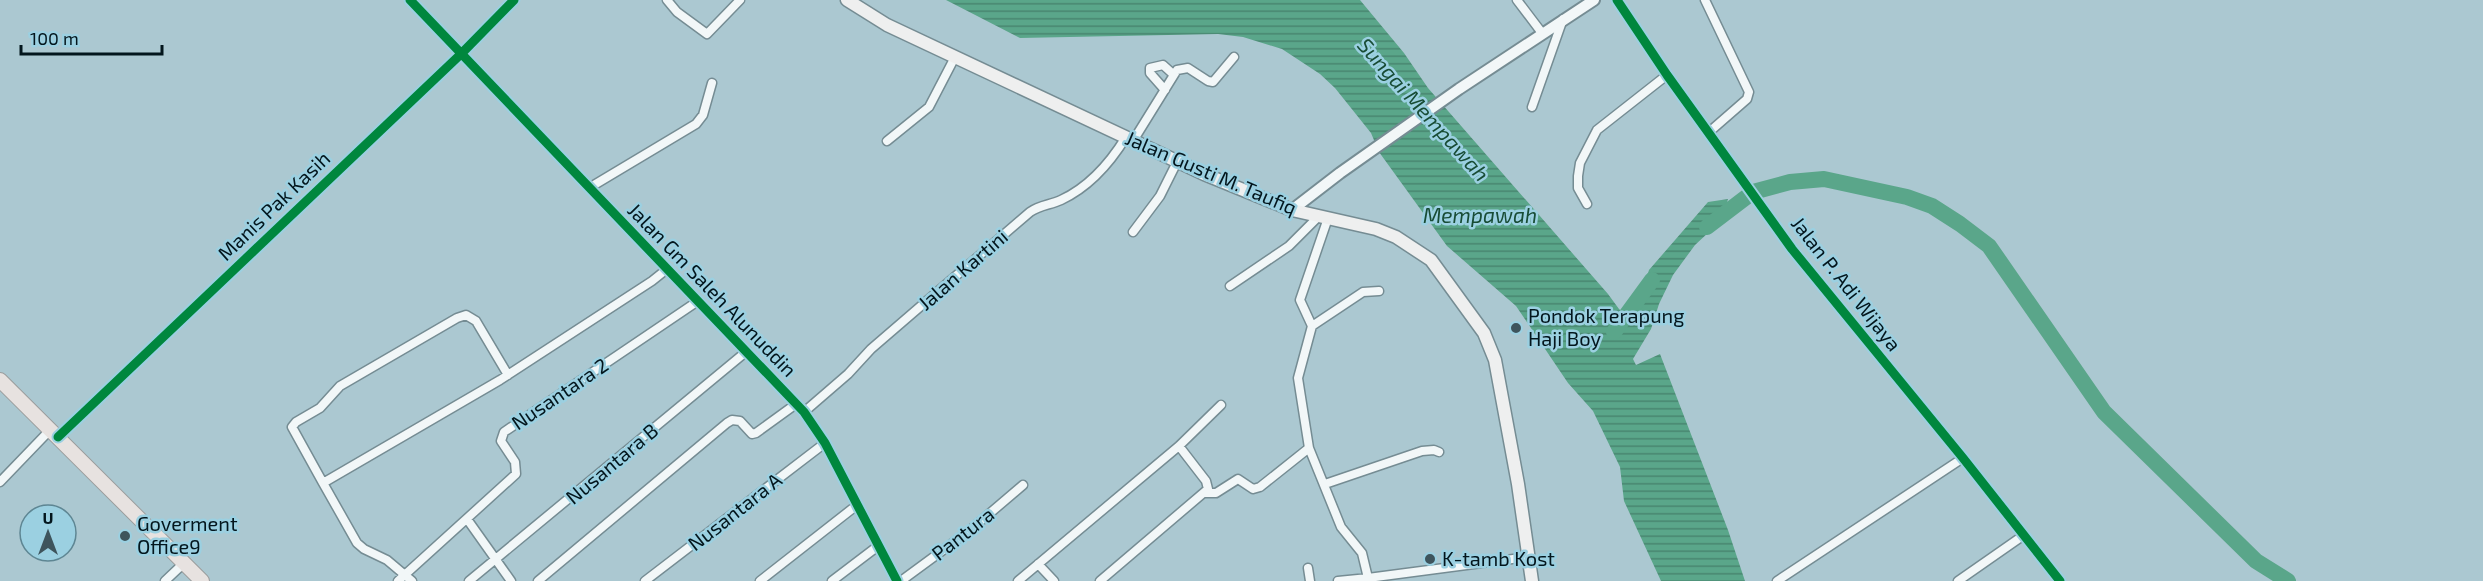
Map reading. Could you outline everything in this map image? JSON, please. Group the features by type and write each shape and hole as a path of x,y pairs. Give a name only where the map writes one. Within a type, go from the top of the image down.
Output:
{"highway":[{"path":"0,380 201,581"}],"main road":[{"name":"Jalan Gusti M. Taufiq","path":"848,0 887,25 1178,162 1292,210 1396,237 1431,260 1484,333 1491,347 1499,377 1518,484 1532,581"}],"street":[{"name":"Jalan Gm Saleh Alunuddin","path":"410,0 447,36 461,54 804,412 825,443 878,546 899,581"},
{"name":"Manis Pak Kasih","path":"0,482 461,54 514,0"},
{"path":"668,0 677,12 707,34 740,0"},
{"path":"1517,0 1542,33"},
{"path":"1292,210 1367,153 1459,89 1594,0"},
{"name":"Jalan P. Adi Wijaya","path":"1617,0 1667,75 1792,249 2060,581"},
{"path":"1705,0 1749,92 1747,99 1708,133"},
{"path":"1532,107 1564,19"},
{"path":"887,141 929,107 955,57"},
{"path":"1165,90 1150,73 1150,68 1163,64 1173,74 1178,70 1188,68 1208,81 1214,82 1234,57"},
{"name":"Jalan Kartini","path":"804,412 848,374 871,349 1030,212 1040,205 1061,200 1101,171 1130,139 1165,90 1173,74"},
{"path":"1587,204 1578,188 1578,176 1580,163 1597,130 1667,75"},
{"path":"590,188 696,124 703,115 712,83"},
{"path":"1132,232 1160,196 1178,162"},
{"path":"1230,286 1289,246 1324,217"},
{"path":"1324,217 1300,300 1312,326 1298,378 1309,448 1341,526 1362,553 1368,579"},
{"path":"323,483 508,375 652,282 668,269"},
{"path":"1312,326 1363,292 1378,291"},
{"name":"Nusantara 2","path":"405,579 511,479 517,470 515,462 501,441 504,432 698,301"},
{"path":"405,579 387,560 357,543 292,427 296,422 320,408 340,386 457,318 466,315 476,321 508,375"},
{"name":"Nusantara B","path":"469,581 747,351"},
{"path":"538,581 727,423 732,420 740,421 752,434 756,434 796,404"},
{"path":"1018,581 1179,446 1221,405"},
{"name":"Nusantara A","path":"645,581 825,443"},
{"path":"1105,579 1208,489 1206,481 1179,446"},
{"path":"1204,493 1216,493 1238,479 1253,489 1260,487 1309,448"},
{"path":"1325,484 1422,451 1439,452"},
{"path":"1777,581 1963,458"},
{"name":"Pantura","path":"899,581 969,531 1023,484"},
{"path":"760,580 857,505"},
{"path":"467,519 511,581"},
{"path":"1958,581 2024,535"},
{"path":"832,581 878,546"},
{"path":"1338,581 1528,557"},
{"path":"165,581 184,563"},
{"path":"1038,564 1054,581"},
{"path":"1308,568 1310,581"}],"water":[{"name":"Mempawah","path":"946,0 1360,0 1404,53 1428,88 1629,318 1637,306 1649,270 1708,202 1728,199 1722,220 1695,245 1673,275 1659,304 1651,329 1633,359 1636,365 1660,354 1728,530 1745,581 1661,581 1624,501 1620,467 1593,411 1568,383 1516,306 1447,246 1379,152 1371,133 1335,88 1320,74 1282,49 1243,37 1218,34 1020,38"}],"waterway":[{"path":"1707,227 1753,192 1790,182 1824,179 1907,197 1932,206 1989,246 2104,412 2256,561 2288,581"},
{"path":"1614,332 1652,280"}],"cycle path":[{"path":"410,0 804,412 825,443 897,581"},
{"path":"58,437 461,54 514,0"},
{"path":"1617,0 1667,75 1792,249 2060,581"}],"place":[{"name":"Pondok Terapung Haji Boy","path":"1516,328"},
{"name":"Goverment Office9","path":"125,536"},
{"name":"K-tamb Kost","path":"1430,559"}],"water label":[{"name":"Sungai Mempawah","path":"1423,110"}]}
